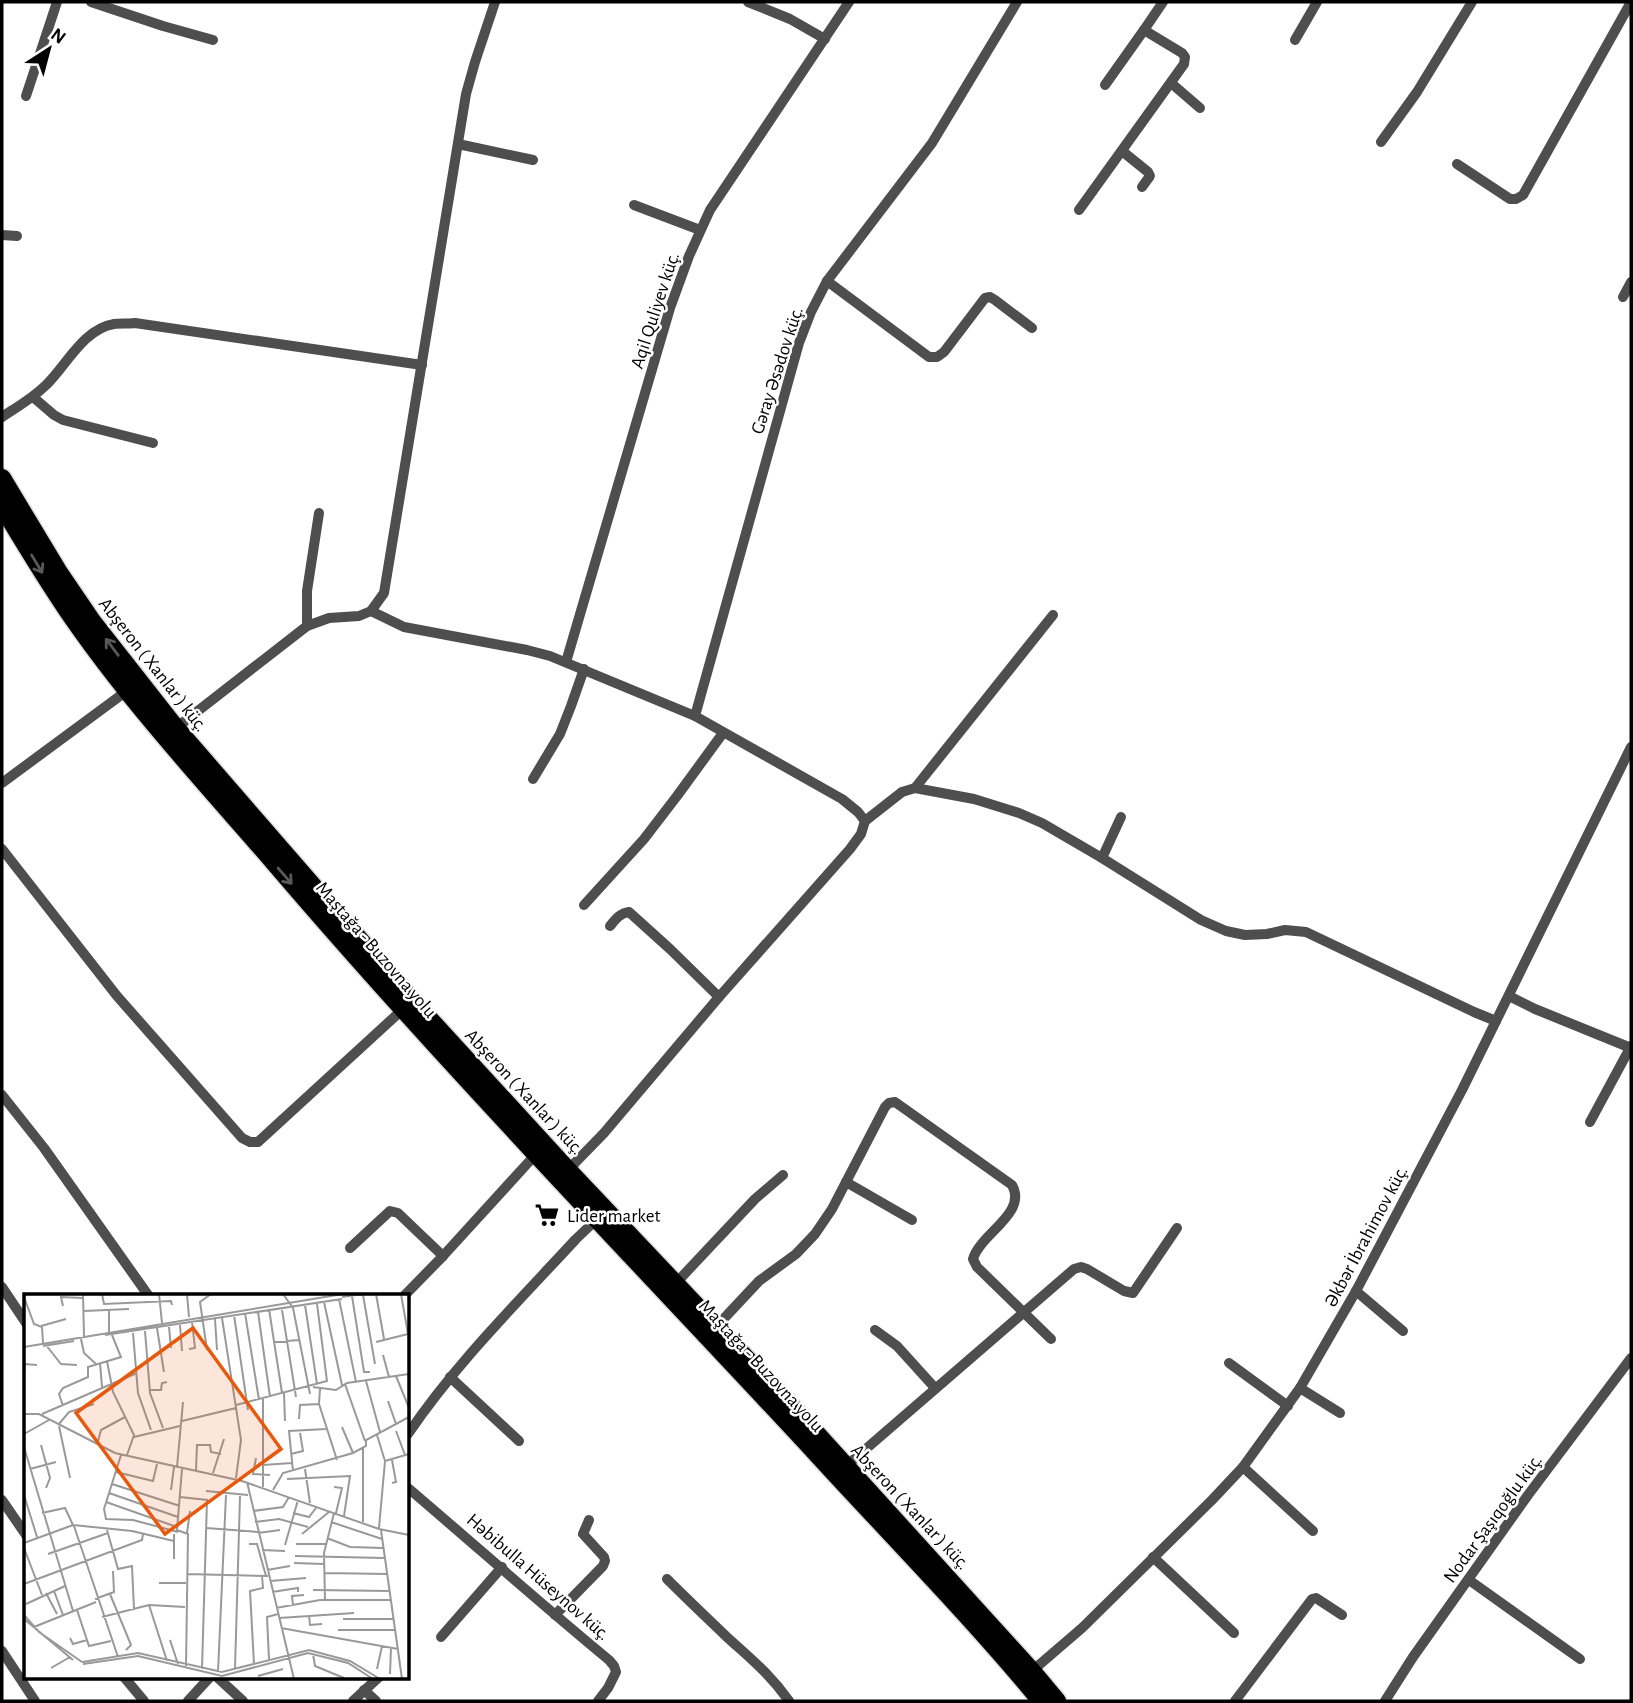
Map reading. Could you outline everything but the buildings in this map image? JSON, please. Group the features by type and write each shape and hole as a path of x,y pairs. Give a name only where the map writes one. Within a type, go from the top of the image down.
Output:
{"main road":[{"name":"Abşeron ( Xanlar ) küç.","path":"2,478 58,571 133,686 176,728 412,1000 845,1466 1057,1701"},
{"name":"Maştağa - Buzovna yolu","path":"2,506 80,629 133,686 319,916 402,1010 930,1577 1033,1696"}],"street":[{"path":"26,96 57,2"},
{"path":"91,2 213,40"},
{"path":"176,728 307,626 329,618 359,616 371,611 384,593 469,83 495,2"},
{"path":"748,2 790,19 825,39"},
{"name":"Aqil Quliyev küç.","path":"566,662 670,308 700,230 710,210 849,2"},
{"name":"Gəray Əsədov küç.","path":"695,716 799,342 811,312 827,281 932,143 1017,2"},
{"path":"1105,85 1163,2"},
{"path":"1295,40 1317,2"},
{"path":"1381,142 1417,92 1472,2"},
{"path":"1457,164 1510,199 1516,200 1523,195 1631,2"},
{"path":"1079,210 1184,64 1185,57 1182,53 1144,30"},
{"path":"1171,83 1200,108"},
{"path":"458,144 533,160"},
{"path":"1122,151 1148,172 1150,176 1142,187"},
{"path":"634,205 700,230"},
{"path":"2,235 17,236"},
{"path":"827,281 929,356 937,357 944,352 985,298 995,300 1032,327"},
{"path":"1623,297 1631,282"},
{"path":"2,416 46,386 85,340 101,328 113,324 135,323 422,365"},
{"path":"33,397 63,420 153,443"},
{"path":"307,626 307,591 319,513"},
{"path":"371,611 404,627 527,650 566,662 695,716 842,799 865,821"},
{"path":"915,788 1053,615"},
{"path":"533,779 560,734 584,669"},
{"path":"2,783 133,686"},
{"path":"584,905 644,839 723,733"},
{"name":"Əkbər İbrahimov küç.","path":"1032,1671 1082,1628 1212,1500 1243,1467 1300,1388 1356,1292 1462,1090 1631,747"},
{"path":"568,1170 604,1133 719,997 850,849 861,834 865,821 902,792 915,788 974,799 1020,813 1042,823 1201,920 1226,931 1245,935 1284,930 1306,932 1496,1021"},
{"path":"1102,858 1121,817"},
{"path":"2,849 117,996 242,1138 250,1142 258,1142 402,1010"},
{"path":"610,926 624,912 629,912 719,997"},
{"path":"1509,996 1631,1047 1590,1122"},
{"path":"2,1095 44,1148 147,1294"},
{"path":"716,1327 759,1281 807,1244 824,1222 886,1107 895,1102 1012,1185 1016,1192 1012,1211 975,1250 973,1259 977,1267 1051,1339"},
{"path":"406,1294 536,1154"},
{"path":"676,1283 755,1199 783,1175"},
{"path":"846,1182 912,1220"},
{"path":"350,1248 390,1211 398,1213 443,1256"},
{"path":"410,1431 450,1377 576,1238 597,1219"},
{"path":"845,1466 1074,1269 1082,1267 1124,1291 1133,1293 1177,1228"},
{"path":"2,1287 24,1320"},
{"path":"1356,1292 1403,1331"},
{"path":"875,1329 897,1346 935,1388"},
{"name":"Nodar Şaşıqoğlu küç.","path":"1385,1701 1528,1495 1631,1358"},
{"path":"1229,1363 1288,1406"},
{"path":"450,1377 519,1441"},
{"path":"1300,1388 1340,1413"},
{"path":"1243,1467 1313,1531"},
{"name":"Həbibulla Hüseynov küç.","path":"410,1490 609,1660 616,1672 598,1701"},
{"path":"2,1500 24,1532"},
{"path":"555,1615 605,1561 583,1534 589,1520"},
{"path":"1153,1557 1234,1633"},
{"path":"441,1637 502,1567"},
{"path":"667,1579 762,1668 789,1701"},
{"path":"1469,1580 1580,1659"},
{"path":"1235,1701 1312,1599 1320,1600 1342,1615"},
{"path":"2,1651 35,1701"},
{"path":"125,1678 144,1701"},
{"path":"188,1701 209,1678"},
{"path":"218,1678 243,1701"},
{"path":"353,1701 378,1678"},
{"path":"364,1690 376,1701"}],"place":[{"name":"Lider market","path":"547,1215"}]}
